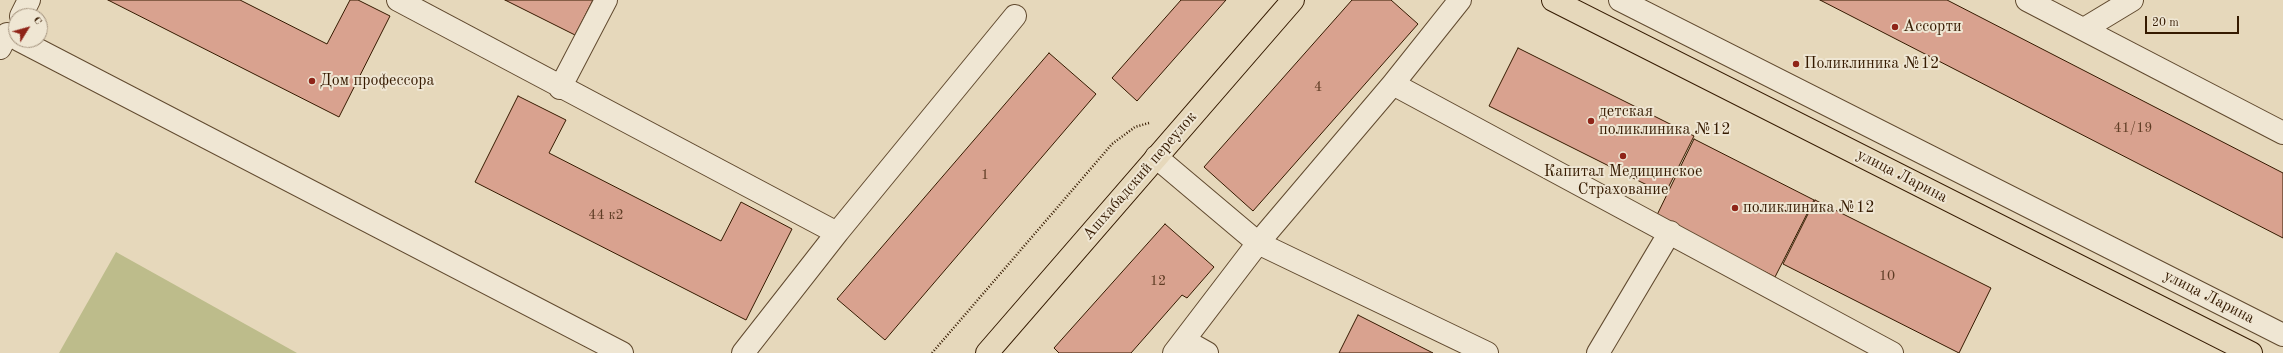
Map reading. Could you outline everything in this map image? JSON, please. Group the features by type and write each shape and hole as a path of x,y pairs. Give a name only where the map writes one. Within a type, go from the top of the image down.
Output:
{"main road":[{"name":"Ашхабадский переулок","path":"987,353 1292,0"},
{"name":"улица Ларина","path":"1553,0 2252,353"}],"street":[{"path":"398,0 560,88 837,233"},
{"path":"560,88 606,0"},
{"path":"1208,353 1179,346 1258,243 1393,84 1460,0"},
{"name":"улица Ларина","path":"1620,0 2283,335"},
{"path":"2028,0 2283,134"},
{"path":"2084,29 2132,0"},
{"path":"743,353 837,233 1015,16"},
{"path":"33,48 622,353"},
{"path":"1393,84 1892,353"},
{"path":"1156,157 1258,243 1487,353"},
{"path":"1598,353 1670,232"}],"path":[{"path":"932,353 1112,144 1135,127 1155,121"}],"shaded area":[{"path":"116,252 297,353 59,353"}],"building":[{"name":"Дом профессора","path":"108,0 240,0 327,44 350,0 358,0 390,16 339,117"},
{"path":"505,0 593,0 575,35"},
{"path":"1181,0 1226,0 1137,101 1112,78"},
{"path":"1352,0 1391,0 1418,24 1253,211 1204,167"},
{"path":"1820,0 1947,0 2283,173 2283,238"},
{"name":"детская поликлиника №12","path":"1518,48 1694,136 1665,194 1489,106"},
{"path":"1049,53 1096,94 885,340 837,299"},
{"path":"518,96 566,120 549,153 721,241 741,202 792,229 746,320 475,182"},
{"name":"поликлиника №12","path":"1694,139 1814,200 1775,277 1656,217"},
{"path":"1815,200 1991,288 1959,353 1783,264"},
{"path":"1165,224 1214,267 1187,298 1182,295 1131,353 1059,353 1054,348"},
{"path":"1358,315 1433,353 1339,353"}],"place":[{"name":"Ассорти","path":"1895,27"},
{"name":"Поликлиника №12","path":"1796,64"},
{"name":"Дом профессора","path":"312,81"},
{"name":"детская поликлиника №12","path":"1591,121"},
{"name":"Капитал Медицинское Страхование","path":"1623,156"},
{"name":"поликлиника №12","path":"1735,208"}]}
